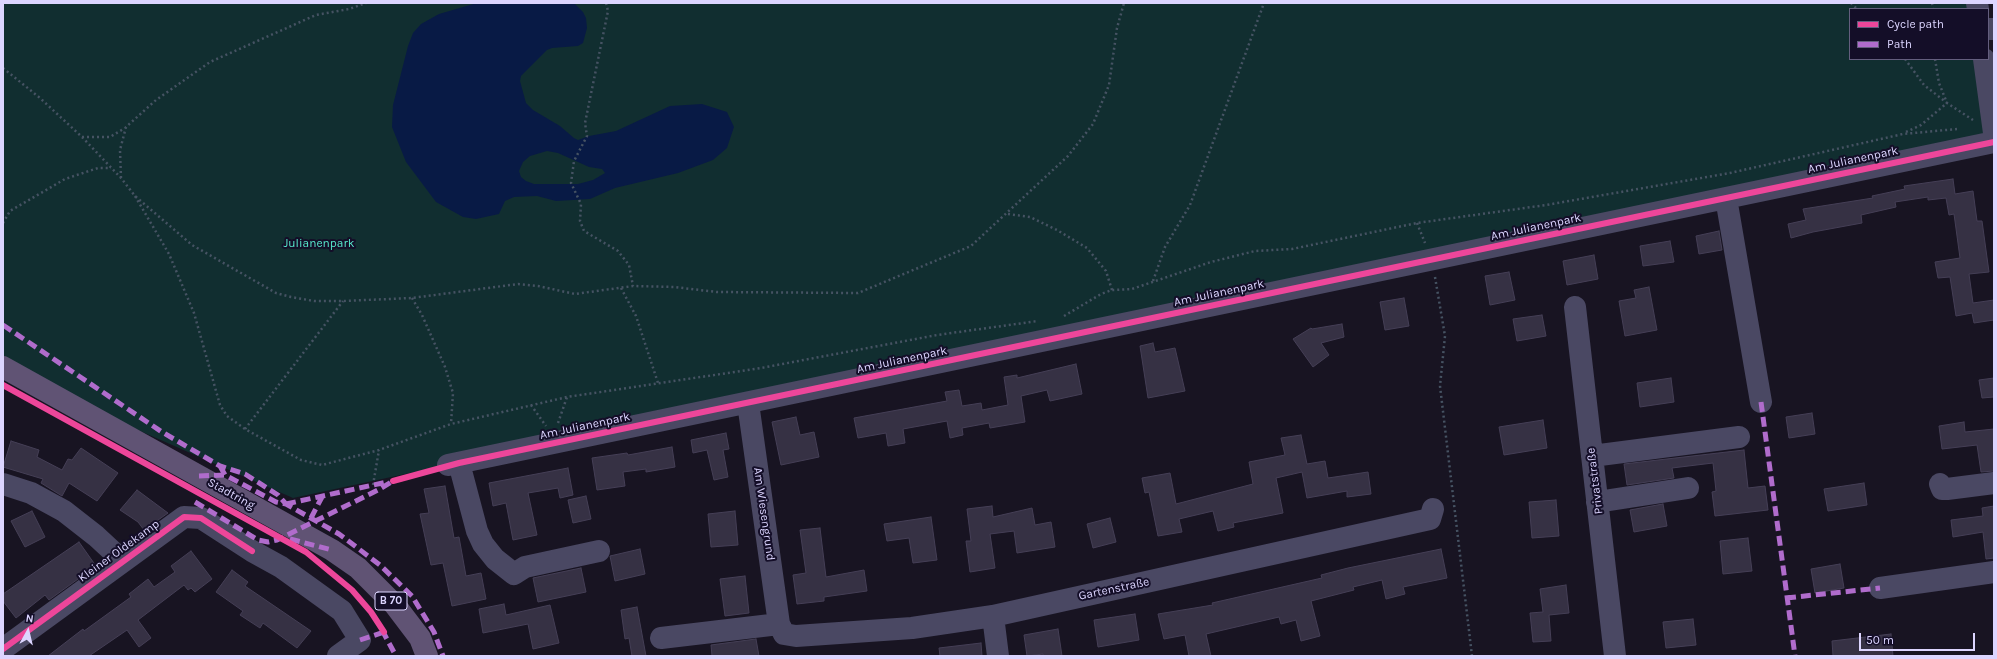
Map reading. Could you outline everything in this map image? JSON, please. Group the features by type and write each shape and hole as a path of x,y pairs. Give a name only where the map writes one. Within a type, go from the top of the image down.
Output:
{"main road":[{"name":"Stadtring","path":"3,367 332,550 358,568 395,605 420,638 426,656"}],"street":[{"path":"1984,60 1994,133"},
{"name":"Am Julianenpark","path":"599,551 525,566 514,574 495,559 483,544 477,531 454,464 1994,142"},
{"path":"1726,198 1761,402"},
{"name":"Privatstraße","path":"1575,306 1615,656"},
{"name":"Am Wiesengrund","path":"748,403 782,629"},
{"path":"1592,456 1739,437"},
{"path":"1940,484 1942,489 1947,490 1994,483"},
{"path":"3,484 31,494 64,511 96,536 123,561"},
{"path":"1597,502 1688,488"},
{"name":"Gartenstraße","path":"782,629 796,636 912,628 993,616 1430,519 1433,509"},
{"name":"Kleiner Oldekamp","path":"3,649 184,516 201,518 308,585 342,612 360,640 338,656"},
{"path":"1880,588 1994,572"},
{"path":"993,616 998,656"},
{"path":"662,638 782,629"}],"path":[{"path":"82,137 110,137 126,128 156,100 210,62 316,15 349,9 366,3"},
{"path":"606,3 608,11 585,123 587,136 574,161 571,183 581,204 580,221 584,231 618,252 630,265 633,286"},
{"path":"3,68 40,98 82,137 136,196 192,245 276,293 314,300 343,301 412,298 518,284 538,286 575,294 633,286 674,286 717,292 858,293 971,246 1008,214 1068,156 1093,124 1109,85 1117,28 1124,3"},
{"path":"1153,282 1165,247 1190,205 1264,3"},
{"path":"1906,60 1924,85 1947,103 1982,127 1994,133"},
{"path":"1935,60 1938,83 1947,103"},
{"path":"1903,134 1921,126 1947,103"},
{"path":"121,178 120,150 126,128"},
{"path":"1061,318 1101,294 1112,290 1132,289 1211,262 1255,251 1292,248 1417,223 1546,205 1722,174 1903,134 1958,129"},
{"path":"3,223 10,211 64,179 98,168 111,168"},
{"path":"136,196 170,254 194,313 220,405 227,416 245,429 301,460 322,465 378,450 451,424 567,397 761,368 937,335 1046,320"},
{"path":"1008,214 1030,217 1057,230 1087,248 1106,271 1112,290"},
{"path":"1432,260 1444,336 1440,386 1472,656"},
{"path":"621,288 636,316 658,383"},
{"path":"412,298 422,315 445,367 453,393 451,424"},
{"path":"245,429 343,301"},
{"path":"555,444 559,418 567,397"},
{"path":"531,405 546,426 555,444"},
{"path":"373,485 378,450"}],"green space":[{"name":"Julianenpark","path":"3,3 1971,3 1972,8 1849,8 1849,60 1978,60 1988,136 293,498 90,409 3,358"}],"water":[{"path":"477,3 574,3 583,12 586,18 587,28 583,43 578,46 552,48 547,50 521,76 520,81 526,103 533,110 560,126 578,140 589,136 616,131 670,106 702,104 727,112 734,127 727,148 713,160 678,173 615,188 590,199 556,201 537,196 514,197 505,201 499,214 476,219 463,217 436,202 406,162 392,127 393,105 408,46 413,33 421,24 439,14","holes":["547,151 558,153 589,167 602,169 605,173 593,180 578,184 534,184 521,177 519,171 523,162 530,156"]}],"building":[{"path":"1953,179 1955,194 1973,191 1977,221 1982,221 1989,272 1969,274 1973,303 1994,300 1994,320 1974,323 1972,313 1956,316 1950,277 1938,278 1935,262 1960,258 1954,214 1949,215 1946,198 1928,200 1928,197 1895,202 1896,207 1861,215 1862,223 1813,232 1791,238 1788,224 1806,220 1803,209 1873,198 1872,196 1905,189 1904,186"},
{"path":"1719,231 1722,250 1699,254 1696,236"},
{"path":"1670,241 1674,262 1643,266 1640,246"},
{"path":"1594,255 1598,279 1567,285 1563,261"},
{"path":"1509,272 1515,300 1490,305 1485,276"},
{"path":"1649,287 1657,330 1625,336 1619,301 1636,298 1634,290"},
{"path":"1404,298 1409,326 1385,330 1380,302"},
{"path":"1542,315 1546,336 1517,341 1513,319"},
{"path":"1342,324 1344,337 1321,343 1329,355 1313,367 1293,339 1311,328"},
{"path":"1153,343 1155,352 1175,348 1185,391 1148,398 1140,346"},
{"path":"1076,364 1082,394 1050,401 1047,390 1021,396 1025,422 990,428 989,423 962,428 963,435 950,438 947,421 903,429 905,443 888,446 886,433 858,438 854,418 947,401 945,392 959,390 962,406 981,403 982,410 1008,405 1004,377 1017,375 1017,378"},
{"path":"1671,378 1674,402 1640,407 1637,383"},
{"path":"1994,378 1994,397 1982,398 1979,380"},
{"path":"1812,413 1815,434 1789,438 1786,417"},
{"path":"796,417 800,435 814,432 819,457 781,465 772,422"},
{"path":"1543,420 1547,448 1504,455 1499,427"},
{"path":"1964,422 1965,432 1994,429 1994,471 1981,472 1977,445 1942,449 1939,426"},
{"path":"726,433 729,449 723,450 728,477 714,480 707,450 693,453 691,440"},
{"path":"1301,435 1307,464 1325,461 1328,478 1368,472 1371,494 1347,497 1347,491 1307,498 1302,472 1276,478 1283,513 1233,523 1234,527 1218,531 1213,511 1179,519 1182,532 1158,536 1149,492 1145,493 1142,478 1170,473 1176,504 1253,484 1249,462 1285,455 1281,438"},
{"path":"11,441 39,450 37,457 62,470 68,459 72,460 81,448 118,473 97,501 69,483 62,496 41,483 43,479 3,467"},
{"path":"672,447 675,467 646,472 646,469 623,472 625,486 597,490 592,458 627,453 628,455"},
{"path":"1744,450 1748,488 1765,486 1768,510 1715,516 1712,492 1716,491 1713,463 1672,468 1674,478 1627,485 1624,464"},
{"path":"568,468 573,495 560,498 558,488 528,493 537,535 513,540 506,503 493,506 489,483"},
{"path":"1864,483 1867,505 1828,511 1824,489"},
{"path":"445,486 454,538 459,537 466,576 481,573 486,599 452,606 443,563 431,565 420,514 429,513 424,489"},
{"path":"137,490 168,513 144,530 138,522 120,510"},
{"path":"586,496 591,519 573,523 568,500"},
{"path":"1556,500 1559,536 1532,538 1529,502"},
{"path":"1663,504 1667,526 1634,532 1630,510"},
{"path":"992,506 993,517 1032,508 1035,525 1051,522 1055,547 1017,553 1014,531 990,534 995,568 970,572 966,541 971,541 967,509"},
{"path":"1994,506 1994,558 1986,559 1983,532 1953,537 1951,520 1983,516 1982,508"},
{"path":"32,511 45,537 25,547 11,521"},
{"path":"735,511 738,545 711,547 708,514"},
{"path":"931,517 937,560 913,563 909,538 887,541 884,524"},
{"path":"1110,518 1116,542 1093,548 1087,524"},
{"path":"820,528 826,577 864,570 867,591 824,597 824,601 797,604 793,575 806,573 800,530"},
{"path":"1748,538 1752,571 1723,574 1720,541"},
{"path":"79,542 96,566 49,600 45,595 16,618 3,601 3,594"},
{"path":"640,549 645,574 615,581 610,556"},
{"path":"1441,549 1447,578 1403,587 1405,594 1386,599 1382,580 1353,587 1354,590 1311,601 1320,636 1301,641 1296,620 1281,624 1279,617 1206,634 1211,656 1189,656 1185,635 1164,639 1158,614 1213,605 1212,603 1322,578 1321,575 1348,568"},
{"path":"191,551 212,579 195,592 191,588 188,590 184,585 138,620 151,638 139,647 127,630 89,656 48,656 83,629 84,631 131,597 129,594 148,579 154,587 175,572 171,566"},
{"path":"1840,564 1844,588 1815,593 1811,569"},
{"path":"581,568 586,592 538,602 533,578"},
{"path":"232,570 248,582 245,586 311,631 297,648 263,623 260,628 240,615 243,611 216,592"},
{"path":"745,576 749,613 725,616 720,579"},
{"path":"1566,585 1569,613 1549,615 1551,641 1533,642 1530,613 1543,612 1540,589"},
{"path":"504,604 506,615 550,605 559,643 533,649 528,624 483,633 479,609"},
{"path":"637,607 646,656 632,656 629,638 625,639 621,610"},
{"path":"1135,614 1139,640 1098,647 1094,620"},
{"path":"1693,619 1696,645 1666,648 1663,622"},
{"path":"1058,629 1062,656 1043,656 1043,654 1027,656 1024,635"},
{"path":"1891,634 1893,656 1833,656 1832,641"},
{"path":"756,639 759,656 712,656 711,645"},
{"path":"981,643 982,656 940,656 939,648"}],"marked path":[{"path":"3,325 162,432 220,466 245,474 278,495 286,504"},
{"path":"1761,402 1795,656"},
{"path":"220,466 225,475 276,502 286,504 339,534 380,565 412,596 434,632 443,656"},
{"path":"199,476 225,475"},
{"path":"195,502 258,540 268,542 277,540 378,490 393,481"},
{"path":"286,504 387,482"},
{"path":"311,518 322,497"},
{"path":"290,539 332,550"},
{"path":"1786,598 1880,588"},
{"path":"382,630 396,656"},
{"path":"360,640 384,632"}],"cycle path":[{"path":"393,481 459,463 1994,142"},
{"path":"3,385 306,552 352,590 371,612 384,632"},
{"path":"3,649 184,517 201,518 252,551"}]}
